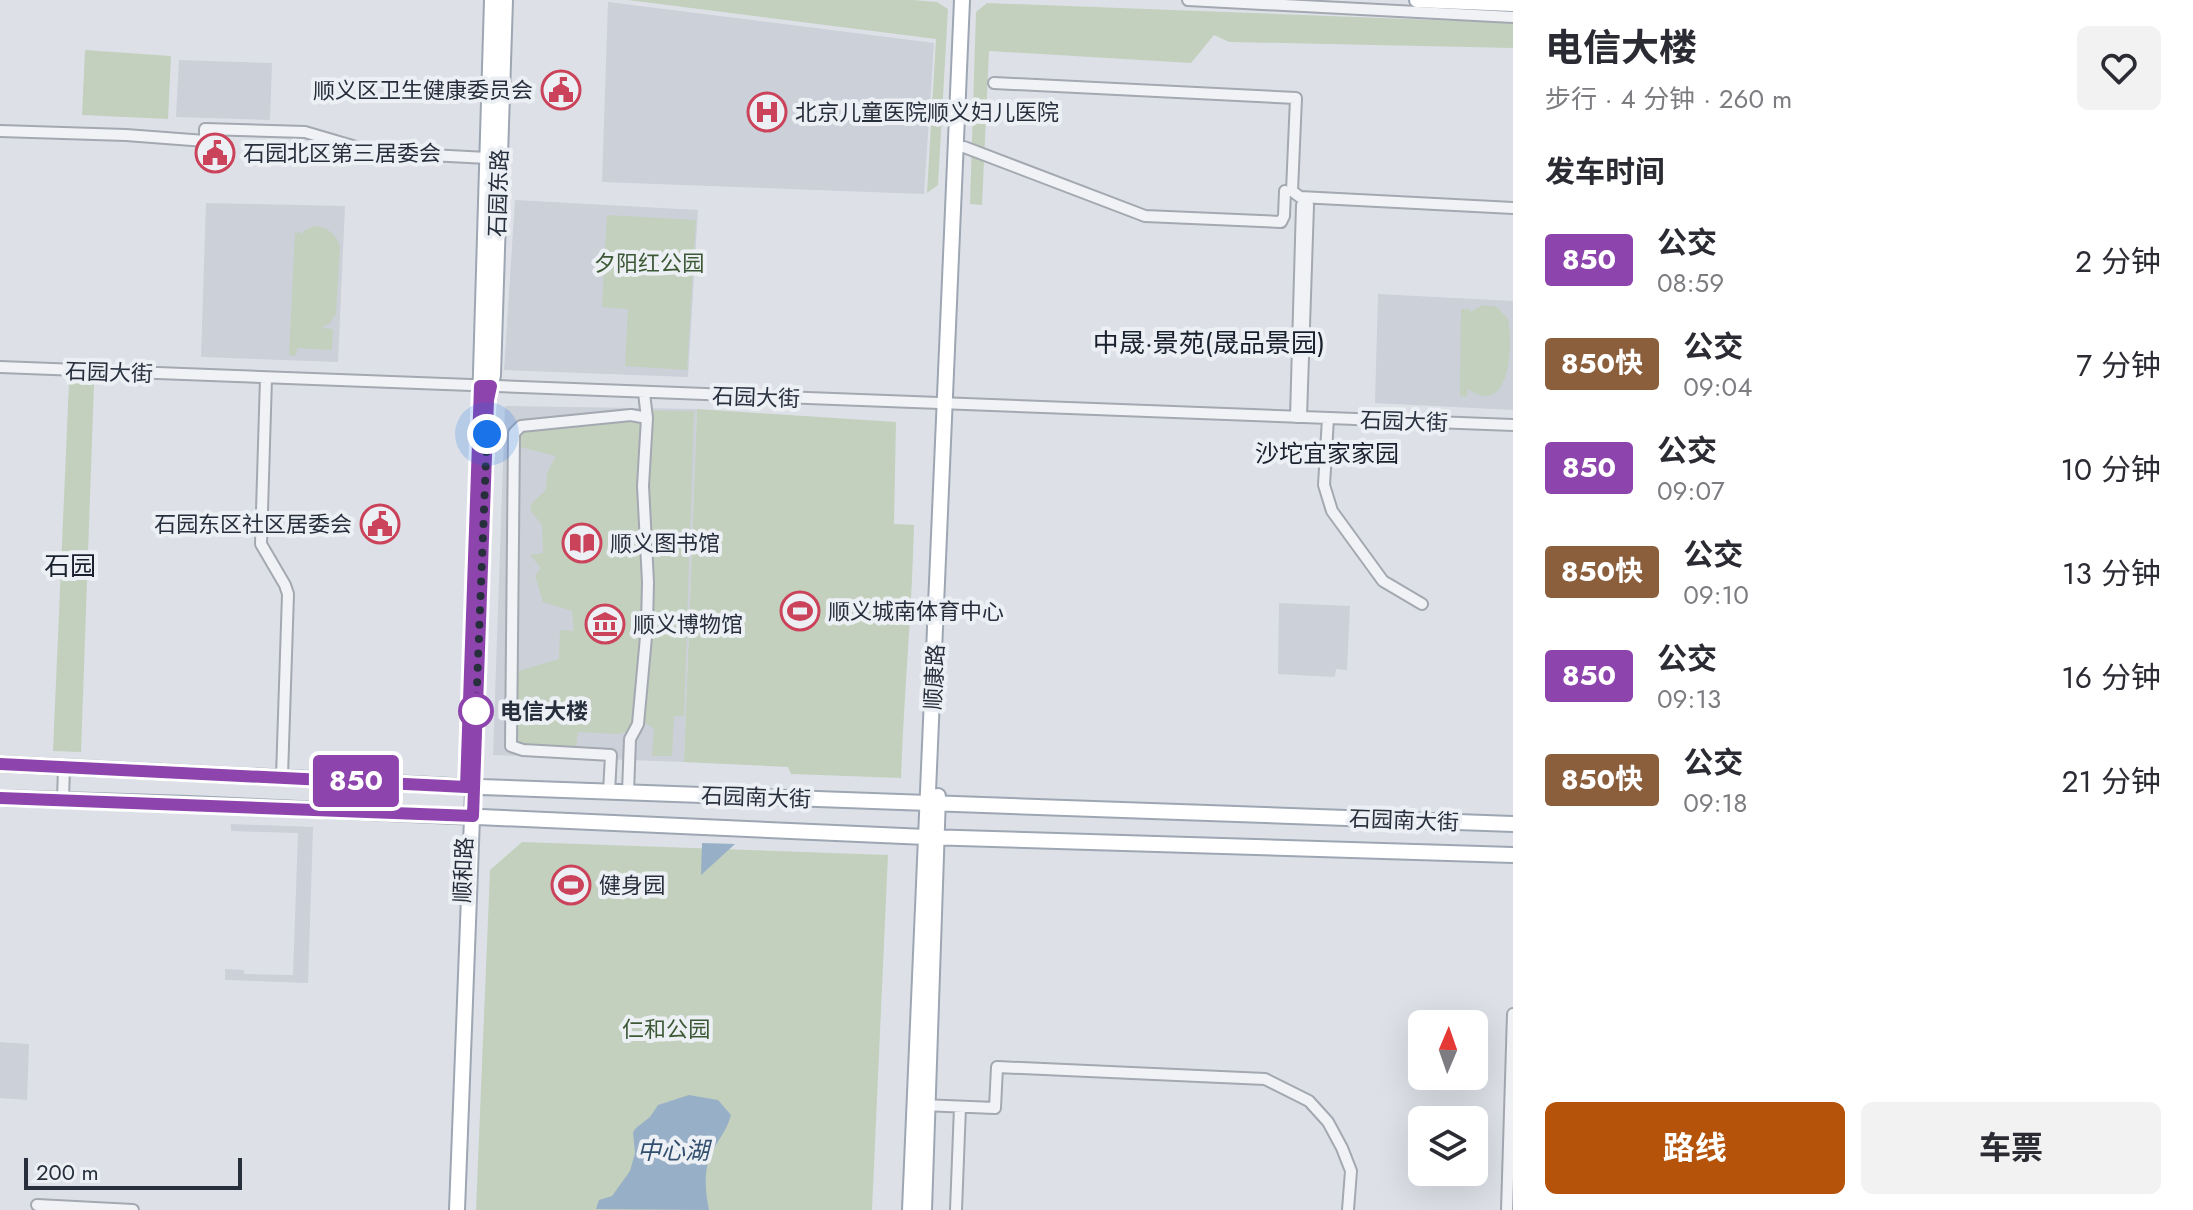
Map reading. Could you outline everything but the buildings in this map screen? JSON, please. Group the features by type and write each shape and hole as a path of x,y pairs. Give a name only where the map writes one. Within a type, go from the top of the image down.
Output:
{"main road":[{"name":"石园东路","path":"486,386 487,158 492,0"},
{"name":"石园东路","path":"486,386 505,0"},
{"name":"顺康路","path":"950,405 962,0"},
{"name":"顺康路","path":"910,1210 921,1105 969,0"},
{"path":"1417,0 1513,4"},
{"name":"顺和路","path":"449,1210 486,386"},
{"name":"石园南大街","path":"0,764 609,792 1513,824"},
{"name":"石园南大街","path":"0,798 932,837 1513,855"},
{"name":"顺和路","path":"457,1210 468,816"},
{"name":"顺康路","path":"921,1105 924,1210"}],"street":[{"path":"1188,0 1513,17"},
{"path":"994,83 1296,98 1292,191 1300,197 1513,208"},
{"path":"0,131 205,141 205,129 305,132 373,152 487,158"},
{"path":"964,147 1145,216 1281,222 1285,191"},
{"path":"1298,417 1305,205"},
{"name":"石园大街","path":"0,367 1513,425"},
{"path":"266,378 261,544 288,594 282,776"},
{"path":"631,415 639,411 643,393"},
{"path":"628,792 630,739 638,724 647,626 643,486 647,418 643,393"},
{"path":"629,756 523,750 511,746 514,433 521,426 631,415 647,418"},
{"path":"1328,418 1324,485 1332,511 1383,581 1422,604"},
{"path":"609,792 611,755"},
{"path":"63,800 64,767"},
{"path":"1507,1210 1513,1014"},
{"path":"921,1105 995,1108 997,1067 1265,1079 1309,1101 1328,1122 1351,1171 1348,1210"},
{"path":"956,1210 960,1107"},
{"path":"37,1205 133,1210"}],"shaded area":[{"name":"北京儿童医院顺义妇儿医院","path":"608,2 934,43 924,194 602,182"},
{"path":"179,60 272,63 270,120 176,117"},
{"path":"515,200 698,210 688,377 504,370"},
{"path":"206,203 345,206 338,362 201,357"},
{"path":"1378,294 1513,301 1513,410 1375,403"},
{"path":"505,406 697,409 684,762 493,755"},
{"path":"1279,603 1350,606 1347,670 1336,669 1335,677 1278,674"},
{"path":"231,824 313,827 308,983 225,980 225,969 244,970 244,974 293,975 298,833 231,831"},
{"path":"0,1042 29,1044 27,1100 0,1098"}],"green space":[{"path":"628,0 937,2 948,9 938,185 927,193 936,39"},
{"path":"987,3 1513,23 1513,48 1229,42 1214,35 1191,63 989,51 982,205 970,204 976,12"},
{"path":"85,50 171,56 168,119 82,115"},
{"name":"夕阳红公园","path":"607,215 696,220 687,370 625,366 628,309 602,307"},
{"path":"314,226 330,232 340,246 336,314 330,323 321,328 333,329 332,350 297,348 296,356 289,355 295,233 300,232 301,235"},
{"path":"1483,305 1497,307 1508,319 1510,345 1506,375 1501,387 1493,394 1482,396 1468,389 1467,397 1460,396 1461,309 1469,309 1470,312"},
{"path":"69,382 94,384 81,752 53,751"},
{"name":"顺义城南体育中心","path":"697,409 896,422 894,524 914,525 901,778 791,774 788,767 684,762"},
{"path":"610,410 694,411 684,716 674,716 672,756 652,756 654,729 644,722 618,734 578,732 576,748 517,743 514,739 515,672 559,659 560,630 574,631 572,611 543,602 535,576 541,568 530,555 543,553 542,525 530,510 532,503 546,490 547,473 556,456 520,447 520,430"},
{"name":"仁和公园","path":"522,842 888,855 872,1210 476,1210 490,870"}],"water":[{"path":"702,843 735,844 701,875"},
{"name":"中心湖","path":"689,1095 718,1100 731,1115 713,1150 706,1172 709,1210 596,1209 599,1200 612,1196 630,1171 635,1153 633,1132 636,1128 650,1117 658,1105"}],"bus line":[{"name":"850","path":"0,764 466,787 480,386 491,386 488,400 473,816 0,798"}],"place":[{"name":"顺义区卫生健康委员会","path":"561,90"},
{"name":"北京儿童医院顺义妇儿医院","path":"767,112"},
{"name":"石园北区第三居委会","path":"215,153"},
{"name":"石园东区社区居委会","path":"380,524"},
{"name":"顺义图书馆","path":"582,543"},
{"name":"顺义城南体育中心","path":"800,611"},
{"name":"顺义博物馆","path":"605,624"},
{"name":"电信大楼","path":"476,711"},
{"name":"健身园","path":"571,885"}],"district":[{"name":"中晟·景苑(晟品景园)","path":"1209,343"},
{"name":"沙坨宜家家园","path":"1327,453"},
{"name":"石园","path":"70,566"}],"route":[{"path":"476,711 487,434"}]}
